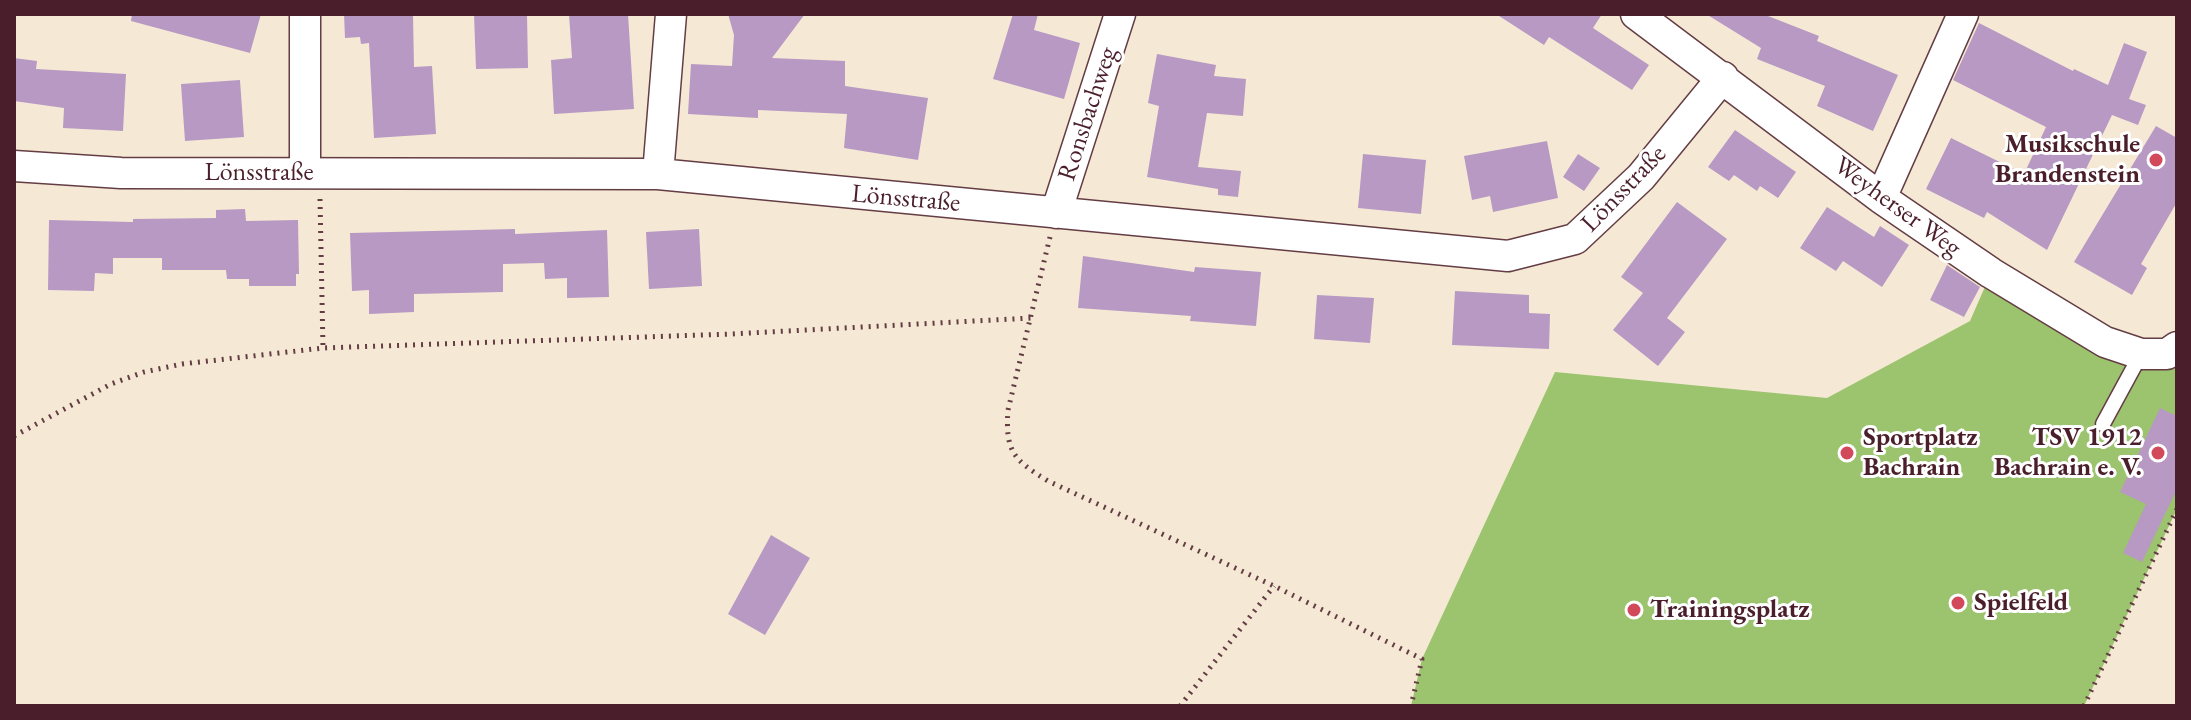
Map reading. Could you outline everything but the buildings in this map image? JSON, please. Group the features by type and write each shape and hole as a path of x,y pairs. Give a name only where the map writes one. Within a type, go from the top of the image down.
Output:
{"street":[{"path":"305,14 313,173"},
{"path":"658,174 671,14"},
{"name":"Ronsbachweg","path":"1056,213 1120,14"},
{"name":"Weyherser Weg","path":"1636,14 1881,198 1991,273 2105,342 2141,354"},
{"path":"1881,198 1963,14"},
{"name":"Lönsstraße","path":"14,166 121,173 658,174 1508,256 1575,239 1641,177 1723,77"},
{"path":"2141,354 2167,354 2177,347"}],"lane":[{"path":"2103,424 2141,354"}],"path":[{"path":"313,173 323,348"},
{"path":"1049,242 1008,410 1007,431 1011,450 1022,465 1048,481 1422,659 1411,706"},
{"path":"14,436 79,399 144,372 182,364 323,348 731,334 1031,318"},
{"path":"2084,706 2177,509"},
{"path":"1180,706 1274,586"}],"green space":[{"name":"Sportplatz Bachrain","path":"1991,273 2105,342 2177,347 2177,509 2084,706 1411,706 1422,659 1555,372 1827,398 1970,321"}],"place":[{"name":"Musikschule Brandenstein","path":"2156,160"},
{"name":"Sportplatz Bachrain","path":"1847,453"},
{"name":"TSV 1912 Bachrain e. V.","path":"2158,453"},
{"name":"Spielfeld","path":"1958,603"},
{"name":"Trainingsplatz","path":"1634,610"}]}
